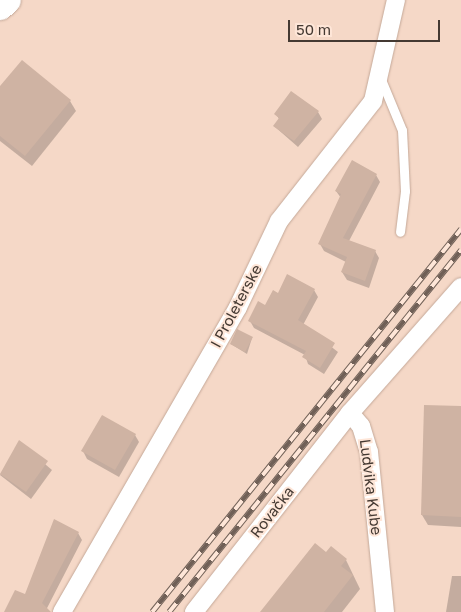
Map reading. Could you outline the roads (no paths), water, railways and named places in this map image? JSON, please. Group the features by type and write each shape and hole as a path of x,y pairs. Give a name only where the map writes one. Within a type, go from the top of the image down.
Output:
{"main road":[{"path":"0,6 7,0"}],"street":[{"name":"I Proleterske","path":"62,612 238,307 279,221 369,108 380,77 396,0"},
{"path":"350,412 461,287"},
{"name":"Rovačka","path":"194,612 350,412"},
{"name":"Ludvika Kube","path":"350,412 362,426 369,452 384,612"}],"lane":[{"path":"380,77 402,130 405,191 400,232"}],"railway":[{"path":"152,612 461,229"},
{"path":"169,612 461,250"}]}
